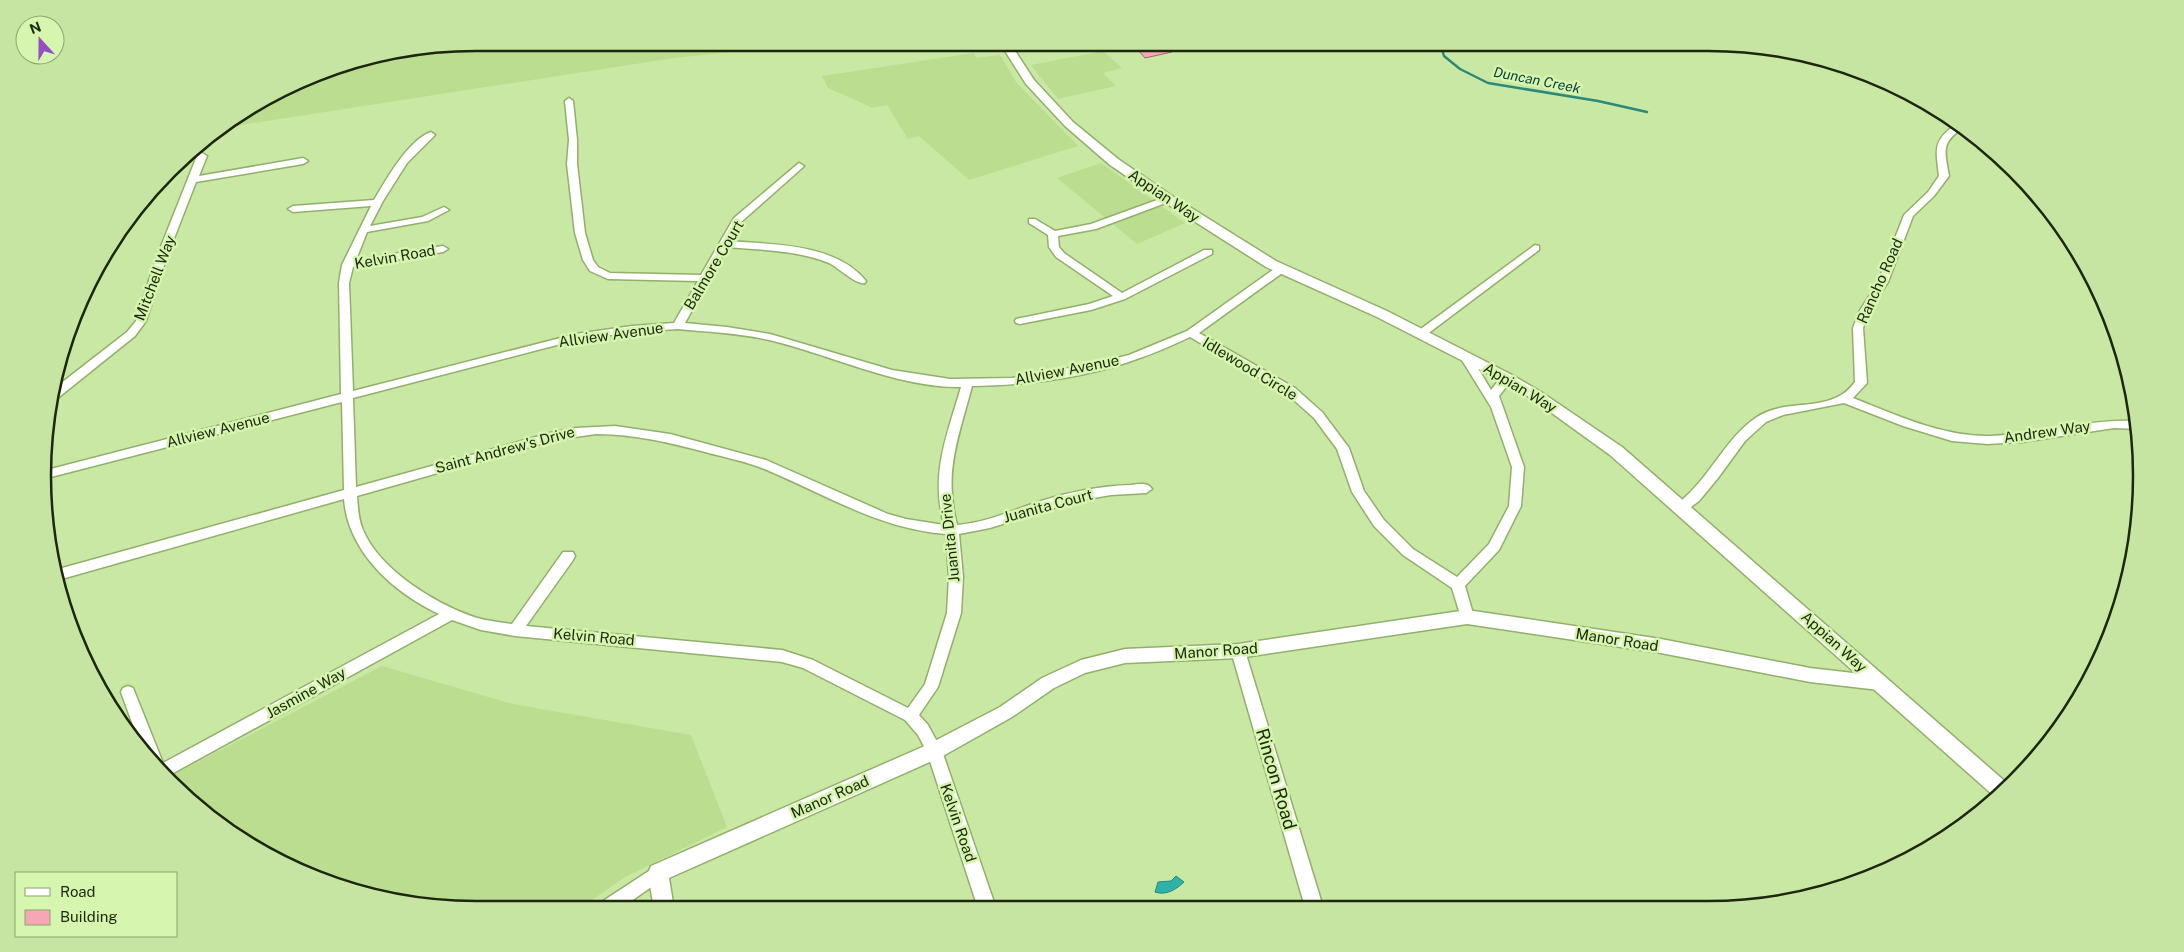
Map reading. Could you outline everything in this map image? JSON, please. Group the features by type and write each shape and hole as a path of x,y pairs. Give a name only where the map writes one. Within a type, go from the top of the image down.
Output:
{"main road":[{"name":"Appian Way","path":"1011,51 1030,82 1069,124 1114,162 1244,249 1281,269 1422,333 1507,378 1544,400 1609,446 1682,507 1997,786"}],"street":[{"path":"569,101 573,140 572,164 580,233 588,260 594,269 608,276 704,278"},
{"name":"Rancho Road","path":"1844,399 1861,383 1862,362 1858,328 1864,312 1883,282 1909,215 1931,194 1944,176 1939,147 1942,139 1954,130"},
{"name":"Kelvin Road","path":"431,135 420,142 390,182 347,265 344,283 350,492 358,533 369,549 401,583 451,614 472,622 515,630 782,656 808,664 910,716 923,730 934,751 985,901"},
{"name":"Mitchell Way","path":"61,385 131,334 141,320 161,260 202,156"},
{"path":"192,180 303,161"},
{"name":"Balmore Court","path":"678,326 738,220 799,166"},
{"path":"1032,221 1053,234 1093,227 1168,198"},
{"path":"293,209 379,202"},
{"path":"364,230 425,219 444,210"},
{"path":"1053,234 1056,251 1121,297"},
{"path":"724,244 786,249 823,258 840,265 862,281"},
{"path":"1422,333 1534,248"},
{"name":"Kelvin Road","path":"347,265 443,249"},
{"path":"1020,321 1091,307 1121,297 1208,252"},
{"name":"Allview Avenue","path":"51,473 576,337 632,329 678,326 727,330 770,337 891,373 967,384 1012,382 1092,368 1133,357 1191,333 1281,269"},
{"name":"Idlewood Circle","path":"1191,333 1291,391 1318,415 1343,448 1358,492 1379,523 1408,552 1458,585"},
{"path":"1466,357 1495,405"},
{"path":"1467,617 1458,585 1494,547 1515,506 1518,467 1493,396 1507,378"},
{"name":"Juanita Drive","path":"910,716 931,687 945,647 954,612 956,577 952,530 945,504 945,465 967,384"},
{"path":"1682,507 1703,492 1749,429 1763,418 1778,412 1844,399"},
{"name":"Andrew Way","path":"1844,399 1906,423 1952,437 1986,440 2022,438 2079,428 2114,424 2129,425"},
{"name":"Saint Andrew's Drive","path":"63,573 554,436 592,429 644,431 755,461 895,520 952,530"},
{"name":"Juanita Court","path":"952,530 972,528 1054,501 1100,492 1146,488"},
{"path":"515,630 568,556"},
{"name":"Jasmine Way","path":"168,768 451,614"},
{"name":"Manor Road","path":"618,901 658,873 934,751 1006,712 1048,683 1081,667 1125,656 1238,651 1467,617 1662,646 1810,675 1879,683"},
{"name":"Rincon Road","path":"1238,651 1312,901"},
{"path":"128,692 147,745"},
{"path":"658,873 663,901"}],"shaded area":[{"path":"476,51 741,51 674,58 236,126 264,108 313,84 339,74 393,59 448,52"},
{"path":"1103,51 1122,68 1103,73 1116,86 1058,99 1031,65"},
{"path":"974,53 976,58 1000,55 1016,82 1078,146 969,180 919,136 908,139 887,105 873,108 828,88 822,76"},
{"path":"1101,163 1185,223 1137,244 1057,178"},
{"path":"382,666 513,704 691,735 727,827 625,877 590,901 448,900 393,893 366,886 339,878 288,857 264,844 217,813 174,774"}],"water":[{"path":"1176,876 1184,882 1171,891 1155,892 1158,882 1171,881"}],"building":[{"path":"1139,51 1172,52 1145,58"}],"waterway":[{"name":"Duncan Creek","path":"1442,51 1444,56 1460,69 1488,83 1598,101 1647,112"}]}
